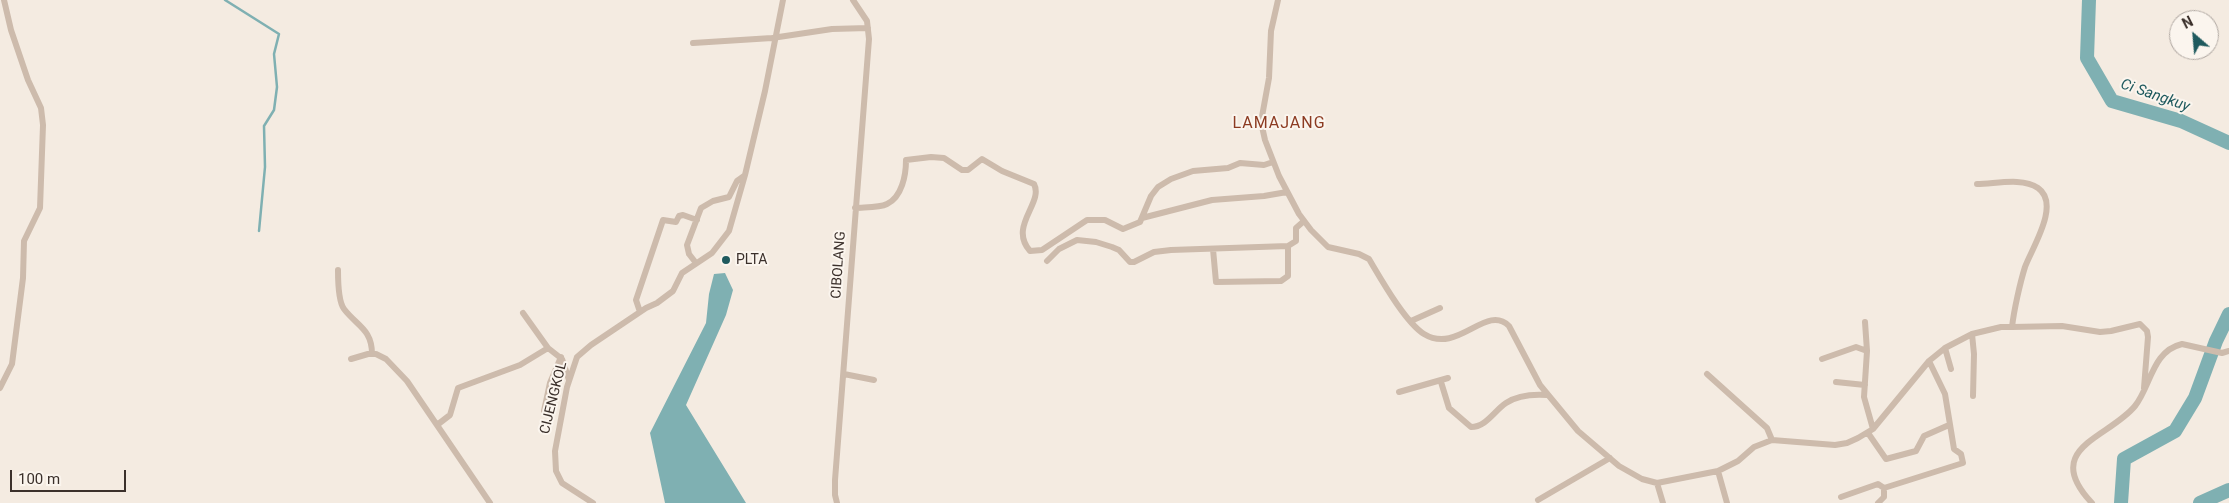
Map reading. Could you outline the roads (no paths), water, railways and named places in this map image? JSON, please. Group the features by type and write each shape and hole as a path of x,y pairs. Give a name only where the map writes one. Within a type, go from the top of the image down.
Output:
{"street":[{"path":"0,388 12,364 23,278 24,241 40,208 43,125 41,108 28,80 11,30 4,0"},
{"name":"CIJENGKOL","path":"593,503 566,488 558,479 554,460 569,381 579,355 591,345 673,291 682,273 712,254 729,231 745,175 777,37 783,0"},
{"name":"CIBOLANG","path":"837,503 834,495 835,480 869,39 867,21 854,0"},
{"path":"1278,0 1271,31 1268,78 1261,122 1273,162 1287,192 1304,221 1328,247 1359,254 1368,259 1400,307 1424,334 1445,339 1463,335 1491,319 1504,321 1509,326 1525,359 1547,395 1578,431 1610,458 1642,479 1657,483 1718,471 1738,461 1754,447 1772,440 1841,445 1871,431 1929,361 1945,348 1972,334 2001,327 2062,326 2100,332 2140,324 2147,331 2148,337 2144,388"},
{"path":"693,43 777,37 832,29 868,28"},
{"path":"855,208 886,204 894,197 905,181 906,160 931,157 947,159 962,170 968,170 982,159 1002,171 1034,184 1037,192 1022,232 1023,241 1030,251 1042,250 1087,220 1105,220 1123,229 1140,222 1150,196 1158,187 1193,171 1228,168 1240,163 1264,164 1273,162"},
{"name":"CIJENGKOL","path":"696,263 688,254 687,245 700,208 713,201 729,197 737,181 745,175"},
{"path":"1977,184 2027,184 2040,189 2045,196 2044,222 2038,242 2026,266 2014,311 2012,327"},
{"path":"1142,218 1212,200 1264,196 1287,192"},
{"path":"640,312 636,300 663,220 676,222 679,216 697,220"},
{"path":"1047,261 1059,249 1077,240 1096,242 1112,247 1119,250 1130,262 1134,262 1154,252 1288,246 1296,241 1296,228 1304,221"},
{"path":"1213,249 1216,282 1281,281 1288,276 1288,246"},
{"path":"338,270 338,290 342,307 365,329 372,342 372,354"},
{"path":"1409,318 1440,308"},
{"path":"524,313 548,348 561,357 566,365 569,381"},
{"path":"1865,322 1864,397 1871,431 1883,458 1888,460 1916,451 1924,436 1949,424"},
{"path":"1972,334 1974,354 1973,396"},
{"path":"2092,503 2074,475 2079,451 2092,437 2119,421 2134,407 2158,361 2170,349 2182,344 2226,352"},
{"path":"1822,359 1856,347 1866,351"},
{"path":"436,425 450,415 458,388 520,365 548,348"},
{"path":"1945,348 1951,369"},
{"path":"351,360 372,354 386,359 407,381 490,503"},
{"path":"544,411 550,383 561,357"},
{"path":"1841,497 1876,484 1884,488 1962,463 1961,454 1954,449 1945,394 1929,361"},
{"path":"844,374 874,380"},
{"path":"1707,374 1767,428 1772,440"},
{"path":"1399,392 1441,382 1448,378"},
{"path":"1441,382 1449,408 1471,427 1480,426 1499,408 1511,400 1525,396 1547,395"},
{"path":"1836,382 1865,385"},
{"path":"1538,500 1610,458"},
{"path":"1718,471 1727,503"},
{"path":"1657,483 1663,503"},
{"path":"1878,503 1884,499 1884,488"}],"water":[{"path":"725,273 733,290 726,315 686,405 746,503 665,503 650,433 706,323 709,294 714,274"}],"waterway":[{"path":"225,0 279,34 274,54 277,87 274,110 264,126 265,167 259,231"},
{"name":"Ci Sangkuy","path":"2089,0 2087,58 2112,101 2181,121 2229,143"},
{"name":"Ci Sangkuy","path":"2121,503 2124,459 2175,431 2195,398 2216,341 2229,314"},
{"name":"Ci Sangkuy","path":"2200,503 2229,490"}],"place":[{"name":"PLTA","path":"726,260"}],"district":[{"name":"LAMAJANG","path":"1279,124"}]}
